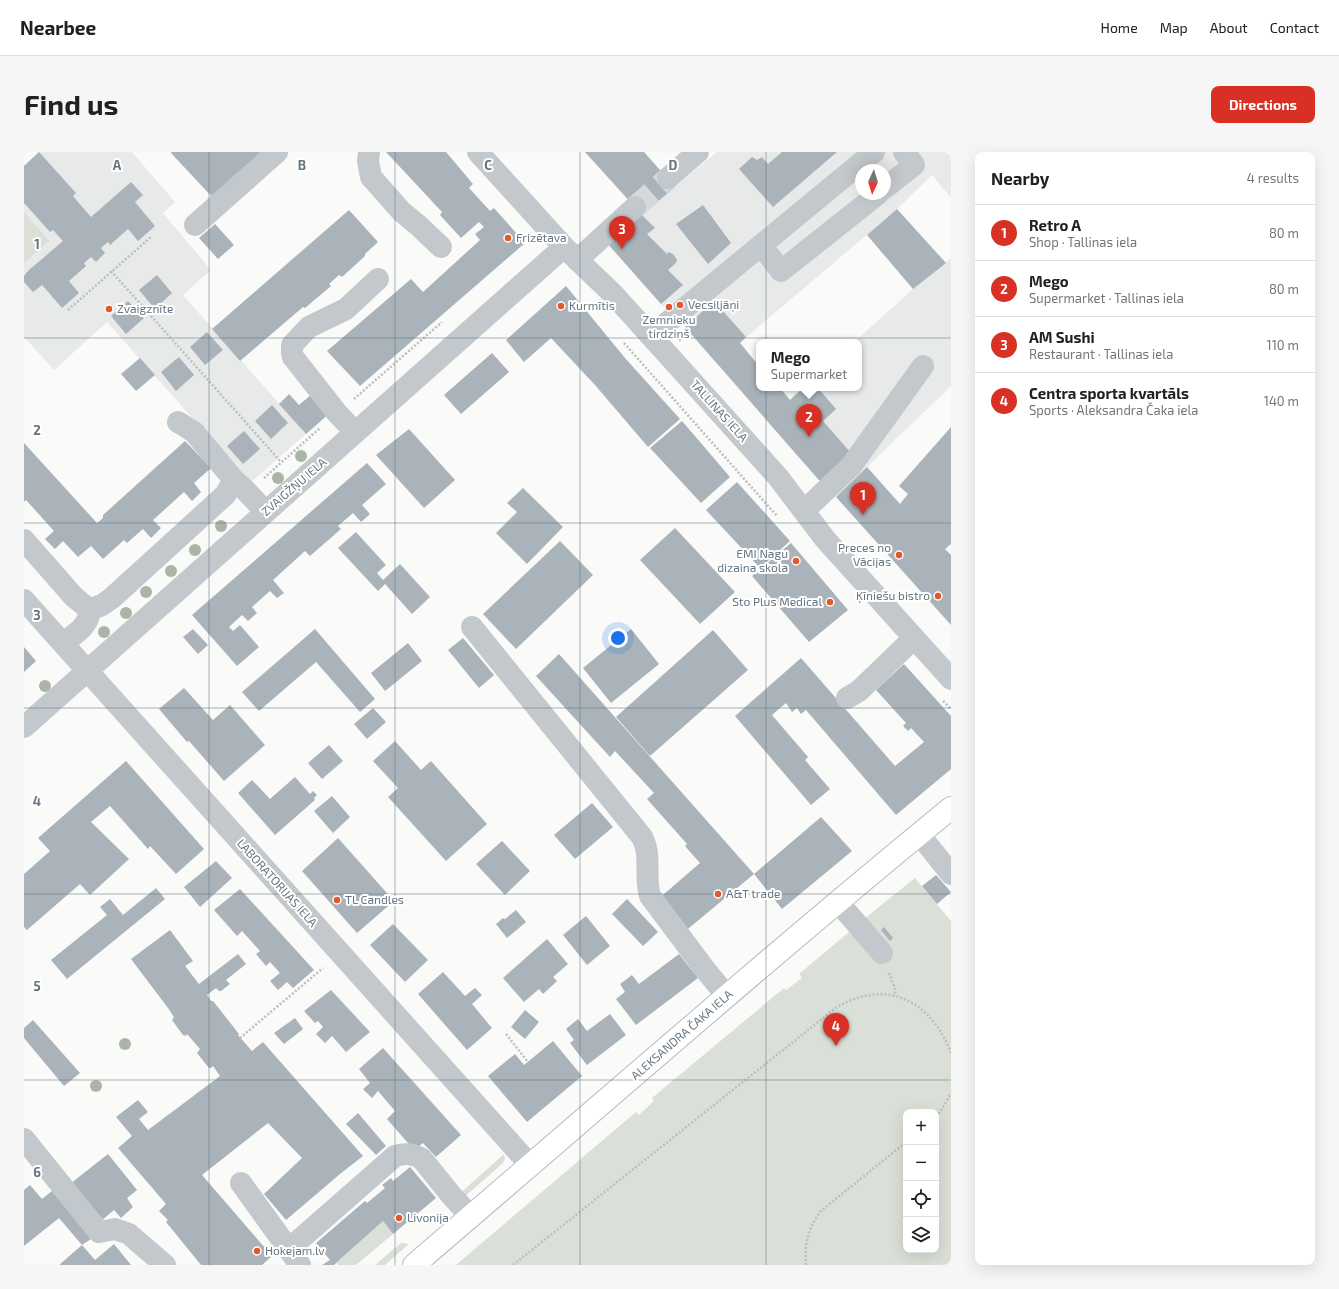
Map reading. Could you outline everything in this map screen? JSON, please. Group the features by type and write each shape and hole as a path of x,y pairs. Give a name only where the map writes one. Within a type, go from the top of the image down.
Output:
{"main road":[{"name":"ALEKSANDRA ČAKA IELA","path":"414,1265 727,996 951,808"}],"street":[{"path":"195,225 277,152"},
{"path":"369,152 368,161 371,177 402,212 441,247"},
{"name":"TALLINAS IELA","path":"478,152 570,253 613,294 756,452 825,539 951,678"},
{"path":"651,336 874,152"},
{"path":"891,183 914,165 904,152"},
{"path":"668,178 691,154"},
{"path":"761,245 781,271 870,200"},
{"name":"ZVAIGŽŅU IELA","path":"24,727 355,432 570,253 635,207"},
{"path":"355,432 337,413 293,357 292,345 309,327 346,309 378,279"},
{"path":"804,511 850,466 924,366"},
{"path":"178,422 194,432 265,512"},
{"path":"90,610 102,605 112,598 225,495 241,486"},
{"path":"24,540 74,597 90,610"},
{"name":"LABORATORIJAS IELA","path":"24,600 531,1166"},
{"path":"63,643 88,620 90,610"},
{"path":"472,627 642,837 647,850 650,896 727,996"},
{"path":"847,698 859,691 914,638"},
{"path":"919,834 951,874"},
{"path":"838,902 882,953"},
{"path":"24,1139 99,1232 115,1229 129,1234 165,1265"},
{"path":"241,1183 294,1260 395,1156 402,1154 416,1155 422,1159 471,1217"}],"path":[{"path":"68,310 151,237"},
{"path":"112,271 282,462"},
{"path":"241,486 282,462 445,320"},
{"path":"622,340 778,518"},
{"path":"942,699 951,710"},
{"path":"240,1038 324,967"},
{"path":"513,1265 837,1007 848,1001 861,996 875,994 895,996 908,1000 925,1012 936,1024 951,1053"},
{"path":"506,1034 528,1062"},
{"path":"939,1113 951,1093"},
{"path":"806,1265 805,1248 807,1239 813,1223 821,1212 903,1144"}],"shaded area":[{"name":"Zvaigznīte","path":"39,152 132,152 175,202 163,213 211,270 183,295 306,434 250,483 107,322 54,370 24,337 24,166"},
{"path":"717,152 947,152 951,156 951,198 932,175 897,209 716,363 685,327 661,304 607,243"},
{"path":"24,212 49,241 24,263"},
{"path":"951,258 951,386 836,497 825,487 766,420 800,391 862,391 862,339 857,339 913,289"},
{"path":"915,878 951,921 951,1265 456,1265 636,1112 639,1115 654,1101 652,1098 784,988 786,990 802,978 799,974 849,932 852,935 867,923 864,919"},
{"path":"504,1154 505,1159 503,1163 461,1200 457,1196"},
{"path":"383,1221 393,1234 356,1265 338,1265 337,1263"},
{"path":"401,1243 409,1244 385,1265 375,1265"}],"building":[{"path":"39,152 76,193 73,196 91,217 131,182 143,195 135,202 155,226 138,241 128,229 110,245 108,242 101,248 105,253 96,262 91,257 84,263 86,266 69,281 79,293 62,308 42,285 33,292 24,282 24,276 29,270 63,241 53,230 50,232 24,203 24,166"},
{"path":"261,152 213,198 171,153"},
{"path":"386,152 446,152 473,184 469,188 490,211 494,208 525,243 360,386 327,351 411,279 423,292 480,240 475,234 484,227 479,222 461,238 440,215 442,212"},
{"path":"585,152 644,152 675,187 642,215"},
{"path":"782,152 837,152 773,207 739,169 752,157 757,160 762,157 768,164"},
{"path":"703,205 731,243 708,264 676,224"},
{"path":"897,209 946,263 913,289 867,235"},
{"path":"349,210 378,242 342,277 339,275 329,284 331,286 305,308 303,307 240,361 212,329"},
{"path":"642,215 655,228 647,234 667,254 668,252 673,254 677,260 676,263 668,270 683,285 661,304 607,243"},
{"path":"215,224 234,245 218,259 199,238"},
{"path":"157,275 172,293 155,309 139,290"},
{"path":"566,286 625,358 680,419 648,447 595,385 551,338 524,362 506,340"},
{"path":"128,301 144,318 126,334 111,316"},
{"path":"714,301 746,337 740,343 756,362 756,391 782,391 790,400 800,391 821,391 836,409 823,421 851,453 825,487 685,327"},
{"path":"207,332 223,350 205,365 190,347"},
{"path":"492,353 509,372 461,414 444,395"},
{"path":"179,357 194,375 176,391 161,372"},
{"path":"140,358 155,375 136,391 121,374"},
{"path":"289,394 299,405 312,394 330,413 306,434 279,404"},
{"path":"272,405 288,423 271,439 255,421"},
{"path":"682,421 730,477 701,503 650,448"},
{"path":"951,427 951,544 945,549 951,555 951,625 836,497 867,467 900,504 908,494 899,486"},
{"path":"409,429 455,480 424,508 376,455"},
{"path":"244,431 260,449 243,464 227,446"},
{"path":"185,441 211,468 194,483 201,492 192,501 184,492 153,520 161,528 151,538 143,529 127,543 124,540 103,559 91,546 78,557 63,541 55,549 45,539 54,531 26,500 24,502 24,443 97,523 103,518 103,515"},
{"path":"367,463 386,484 362,505 370,514 361,522 353,513 338,526 341,529 310,556 305,551 273,580 284,593 277,598 270,591 252,607 257,613 248,621 242,615 229,627 233,631 240,625 259,647 237,666 192,615"},
{"path":"737,482 790,541 760,568 706,510"},
{"path":"523,488 563,527 527,564 496,533 517,512 507,503"},
{"path":"675,528 735,592 700,624 640,560"},
{"path":"356,532 386,565 377,573 383,580 400,564 430,597 412,614 385,584 378,591 338,548"},
{"path":"560,541 593,575 516,649 483,614"},
{"path":"791,543 848,610 809,642 752,576"},
{"path":"193,629 208,645 198,654 183,637"},
{"path":"315,629 375,699 360,712 316,662 259,711 242,692"},
{"path":"631,629 659,664 611,703 583,668"},
{"path":"713,630 748,670 650,756 616,717"},
{"path":"463,638 494,675 479,688 448,650"},
{"path":"408,643 422,661 385,691 371,673"},
{"path":"24,647 36,661 24,672"},
{"path":"559,654 754,874 683,933 656,901 700,863 685,846 687,844 647,799 654,793 615,751 610,757 536,676"},
{"path":"801,658 895,766 924,742 911,728 908,731 903,726 906,723 876,690 904,664 951,716 951,769 896,815 806,710 801,714 797,708 792,712 786,703 772,715 808,757 805,760 830,789 811,805 735,716"},
{"path":"184,688 213,720 230,705 265,745 224,781 189,741 187,742 159,709"},
{"path":"373,708 386,722 367,739 354,724"},
{"path":"395,741 421,770 431,761 487,824 446,861 388,797 398,788 373,761"},
{"path":"329,745 343,761 322,779 308,763"},
{"path":"126,761 204,849 176,874 150,846 148,849 110,806 91,822 129,859 90,895 80,884 27,930 24,927 24,874 50,851 38,838"},
{"path":"295,777 310,794 313,791 317,795 314,798 315,800 275,835 238,793 252,780 270,799"},
{"path":"332,796 350,817 333,833 314,811"},
{"path":"592,803 613,827 575,859 554,835"},
{"path":"821,817 852,851 782,909 754,874"},
{"path":"338,838 394,901 357,933 302,871"},
{"path":"502,841 530,871 505,895 476,864"},
{"path":"216,861 232,878 200,907 184,887"},
{"path":"936,875 951,892 937,904 922,886"},
{"path":"156,888 165,899 67,979 51,960 107,915 100,907 110,899 123,915"},
{"path":"240,889 314,970 293,988 287,982 278,990 270,981 280,973 270,962 266,966 256,954 260,951 242,931 237,936 214,910"},
{"path":"627,899 658,932 643,946 612,914"},
{"path":"516,910 526,922 507,938 496,924"},
{"path":"586,916 610,946 587,965 563,935"},
{"path":"393,924 428,960 405,982 370,945"},
{"path":"884,927 893,938 890,941 881,930"},
{"path":"170,930 193,961 185,966 199,984 238,954 246,964 226,980 230,984 221,991 216,988 207,995 252,1051 263,1042 363,1156 286,1220 264,1194 302,1158 268,1123 202,1175 272,1256 262,1265 201,1265 166,1222 168,1220 159,1211 166,1204 118,1148 132,1136 116,1117 138,1100 148,1112 139,1119 148,1130 220,1076 213,1066 209,1068 197,1053 200,1049 187,1034 186,1036 183,1035 172,1020 174,1017 168,1008 131,959"},
{"path":"547,939 568,964 553,977 557,981 543,994 539,989 524,1002 503,978"},
{"path":"679,954 698,978 636,1025 616,999 625,992 620,984 632,975 639,984"},
{"path":"443,972 465,996 475,988 482,995 472,1004 492,1028 467,1050 418,994"},
{"path":"331,990 370,1032 346,1052 332,1036 325,1043 316,1034 323,1027 318,1021 315,1023 304,1011"},
{"path":"525,1010 539,1022 525,1039 511,1027"},
{"path":"610,1014 626,1035 587,1065 570,1043 574,1040 566,1029 578,1019 587,1031"},
{"path":"295,1018 303,1029 284,1044 274,1033"},
{"path":"33,1020 80,1073 64,1086 24,1038 24,1028"},
{"path":"553,1041 582,1076 527,1122 488,1076 515,1054 524,1065"},
{"path":"383,1048 461,1135 436,1157 423,1143 414,1150 387,1119 395,1111 378,1091 372,1098 363,1089 370,1083 359,1069"},
{"path":"358,1113 386,1146 376,1155 346,1124"},
{"path":"108,1154 137,1190 127,1198 133,1207 121,1218 114,1210 101,1221 70,1184"},
{"path":"410,1167 436,1198 393,1234 383,1221 334,1265 322,1265 330,1260 316,1243 365,1201 367,1203 385,1188 382,1185 391,1178 393,1181"},
{"path":"30,1185 42,1199 52,1191 91,1239 82,1245 59,1218 24,1246 24,1190"},
{"path":"114,1244 131,1265 59,1265 82,1245 95,1260"}],"tunnel":[{"path":"635,207 668,178"}],"place":[{"name":"Frizētava","path":"508,238"},
{"name":"AM Sushi","path":"622,249"},
{"name":"Vecsiljāņi","path":"680,305"},
{"name":"Kurmītis","path":"561,306"},
{"name":"Zemnieku tirdziņš","path":"669,307"},
{"name":"Zvaigznīte","path":"109,309"},
{"name":"Mego","path":"809,437"},
{"name":"Retro A","path":"863,515"},
{"name":"Preces no Vācijas","path":"899,555"},
{"name":"EMI Nagu dizaina skola","path":"796,561"},
{"name":"Ķīniešu bistro","path":"938,596"},
{"name":"Sto Plus Medical","path":"830,602"},
{"name":"A&T trade","path":"718,894"},
{"name":"TL Candles","path":"337,900"},
{"name":"Centra sporta kvartāls","path":"836,1046"},
{"name":"Livonija","path":"399,1218"},
{"name":"Hokejam.lv","path":"257,1251"}]}
